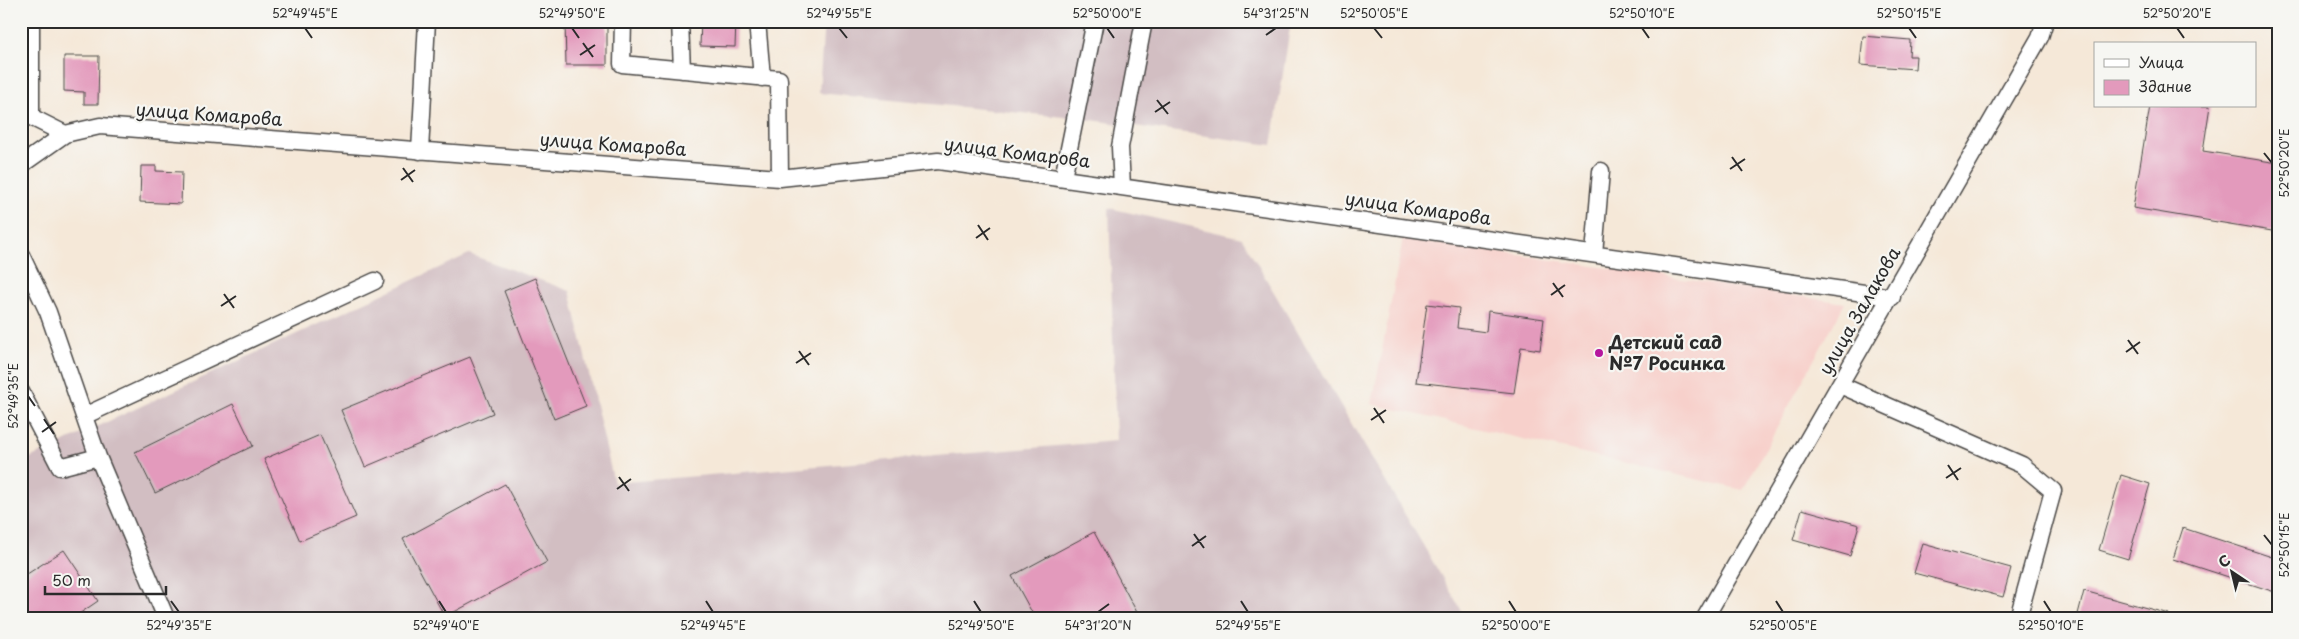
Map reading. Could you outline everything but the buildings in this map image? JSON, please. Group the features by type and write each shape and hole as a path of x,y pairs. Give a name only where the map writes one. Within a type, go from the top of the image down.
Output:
{"street":[{"path":"30,21 26,117 65,134"},
{"path":"420,151 427,21"},
{"path":"623,21 622,64 779,79 780,178"},
{"path":"680,21 682,70"},
{"path":"757,21 762,78"},
{"path":"1063,178 1095,21"},
{"path":"1122,187 1120,147 1144,21"},
{"name":"улица Залакова","path":"1705,618 1892,297 2040,37 2045,21"},
{"name":"улица Комарова","path":"21,165 65,134 100,126 780,178 938,161 1892,297"},
{"path":"1594,254 1601,171"},
{"path":"21,255 48,312 98,457 166,618"},
{"path":"84,416 375,281"},
{"path":"1840,385 2022,465 2053,491 2018,618"},
{"path":"21,392 60,467 98,457"}],"shaded area":[{"path":"116,21 329,21 328,27"},
{"path":"824,21 893,21 977,26 977,21 1291,21 1272,145 1084,119 819,93"},
{"path":"1109,208 1242,238 1466,618 21,618 21,459 23,461 469,254 570,291 614,483 1116,441"},
{"name":"Детский сад №7 Росинка","path":"1403,238 1845,303 1743,490 1372,404"}],"place":[{"name":"Детский сад №7 Росинка","path":"1599,353"}]}
